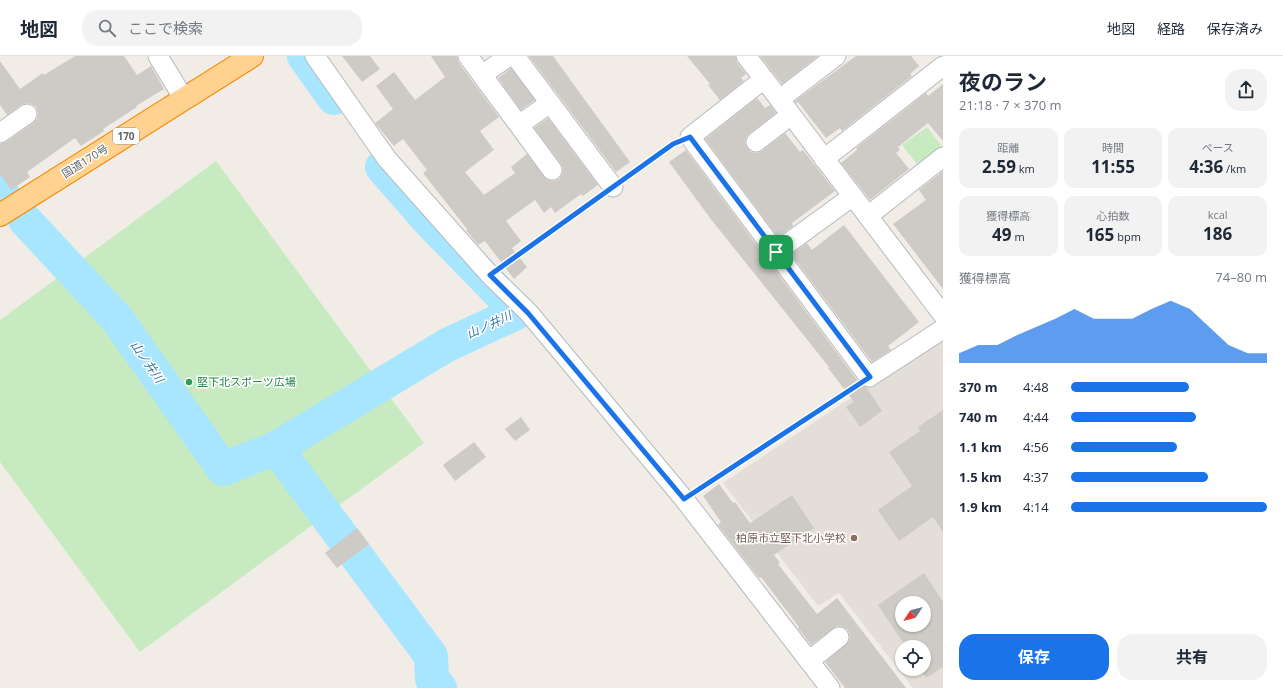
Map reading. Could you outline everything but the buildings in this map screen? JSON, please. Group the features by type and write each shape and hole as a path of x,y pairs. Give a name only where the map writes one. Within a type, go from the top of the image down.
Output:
{"highway":[{"name":"国道170号","path":"2,212 252,56"}],"street":[{"path":"158,56 184,99"},
{"path":"315,56 387,159 490,275 528,313 684,499 830,688"},
{"path":"468,56 552,170"},
{"path":"482,75 510,56"},
{"path":"515,56 613,187"},
{"path":"746,56 943,314"},
{"path":"780,100 836,56"},
{"path":"824,159 941,64"},
{"path":"764,79 690,137 870,377 943,329"},
{"path":"519,126 550,103"},
{"path":"0,133 27,114"},
{"path":"756,142 792,115"},
{"path":"868,216 943,157"},
{"path":"776,252 852,196"},
{"path":"809,661 839,637"}],"path":[{"path":"490,275 673,144 690,137"},
{"path":"684,499 870,377"}],"shaded area":[{"name":"柏原市立堅下北小学校","path":"943,337 943,688 913,688 904,676 931,676 931,640 895,640 895,665 839,593 818,606 723,483"}],"green space":[{"path":"927,127 942,147 918,165 902,145"},
{"name":"堅下北スポーツ広場","path":"216,161 424,443 140,652 0,462 0,320"}],"waterway":[{"name":"山ノ井川","path":"304,56 334,98"},
{"name":"山ノ井川","path":"25,220 117,319 223,469 276,448 447,345 518,312 430,222 382,167"},
{"name":"山ノ井川","path":"0,191 5,198"},
{"name":"山ノ井川","path":"276,448 431,656 432,679 440,688"},
{"path":"420,688 432,679"}],"place":[{"name":"堅下北スポーツ広場","path":"189,382"},
{"name":"柏原市立堅下北小学校","path":"854,538"}],"route":[{"path":"690,137 776,252 870,377 684,499 528,313 490,275 673,144 690,137"}]}
